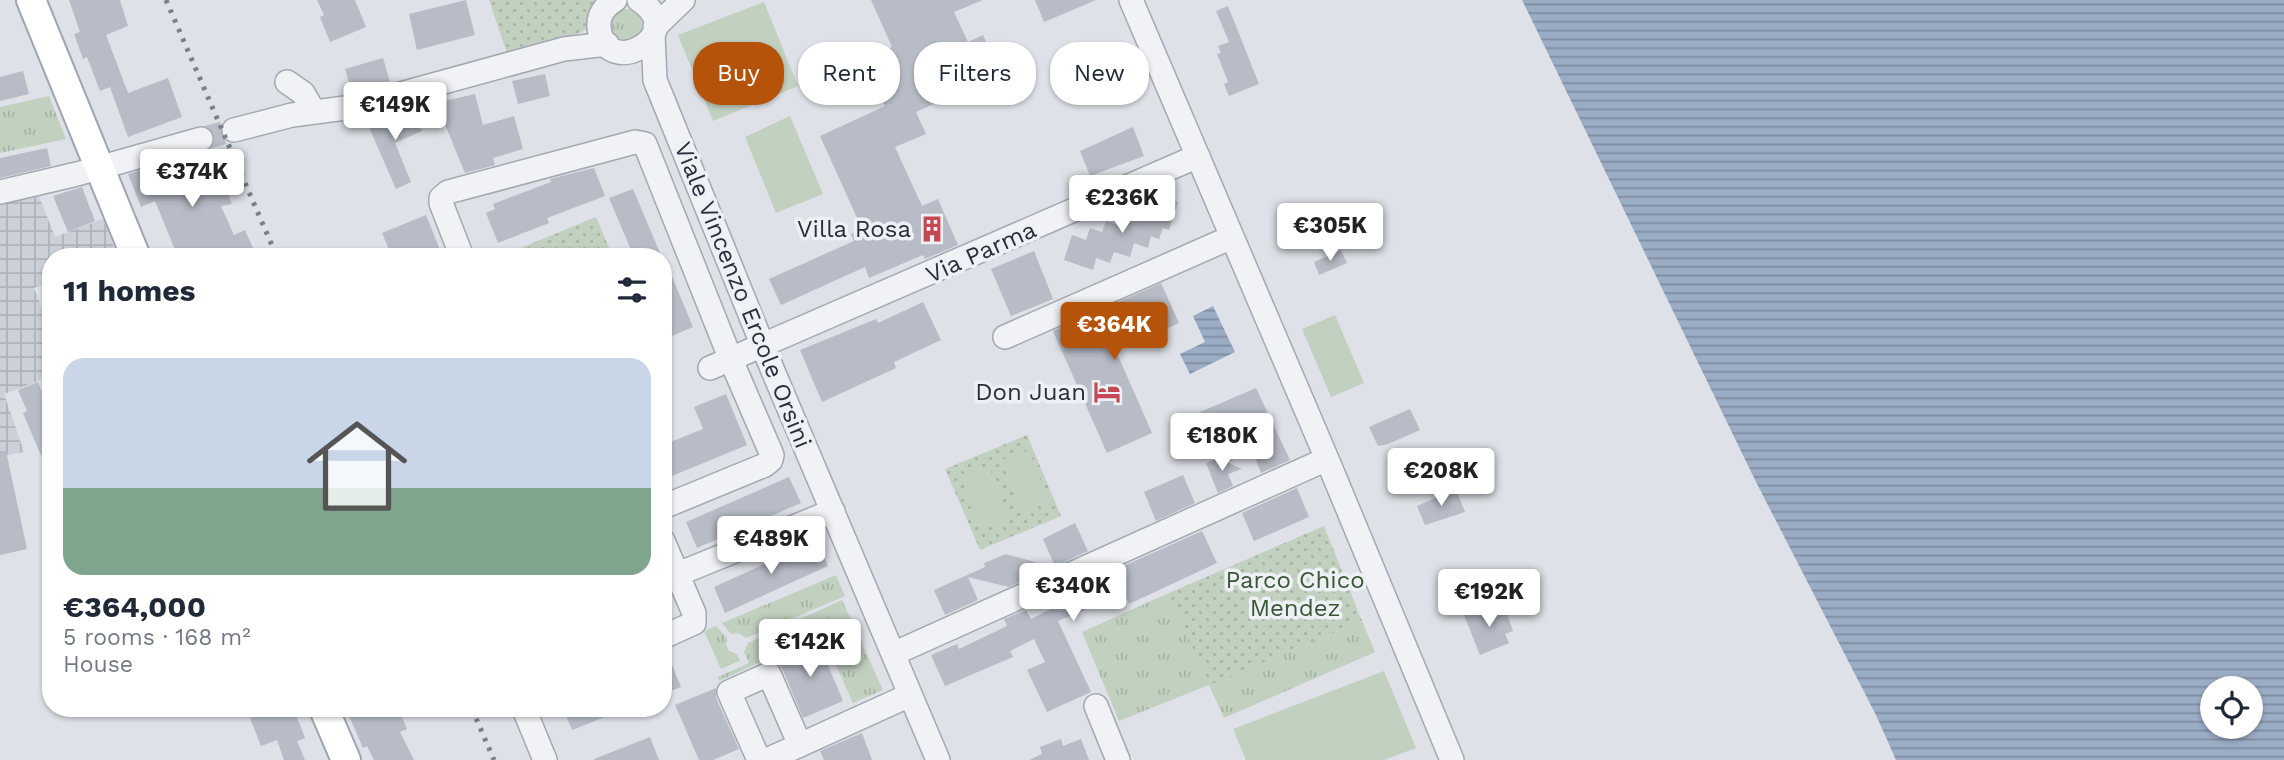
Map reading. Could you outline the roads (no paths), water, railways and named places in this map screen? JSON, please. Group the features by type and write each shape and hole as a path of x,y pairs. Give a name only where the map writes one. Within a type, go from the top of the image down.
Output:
{"main road":[{"path":"31,0 132,248"},
{"path":"327,717 346,760"}],"street":[{"path":"655,80 654,19 643,2 675,0"},
{"path":"608,23 629,53 644,47 654,31 683,0"},
{"path":"1131,0 1452,760"},
{"path":"234,130 292,115 353,107 564,49 608,23"},
{"path":"608,23 655,80"},
{"name":"Viale Vincenzo Ercole Orsini","path":"655,80 763,347 938,760"},
{"path":"287,82 303,93 314,112"},
{"path":"0,191 99,168 201,139"},
{"path":"458,248 441,203 441,198 448,192 635,142 645,144 721,364 772,455 765,465 672,503"},
{"name":"Via Parma","path":"721,364 1198,156"},
{"path":"1005,337 1233,237"},
{"path":"894,654 1327,459"},
{"path":"678,575 833,510"},
{"path":"672,561 694,613 694,623 672,633"},
{"path":"759,760 729,692 769,674 800,745"},
{"path":"767,760 910,695"},
{"path":"1096,706 1118,760"},
{"path":"527,717 544,760"}],"water":[{"path":"1522,0 2284,0 2284,760 1896,760 1876,715 1757,484"},
{"path":"1213,306 1235,352 1190,374 1180,354 1205,342 1193,316"}],"tunnel":[{"path":"201,139 234,130"}],"railway":[{"path":"166,0 273,248"},
{"path":"475,717 494,760"}],"place":[{"name":"Villa Rosa","path":"932,229"},
{"name":"Don Juan","path":"1107,392"}],"park label":[{"name":"Parco Chico Mendez","path":"1295,594"}]}
